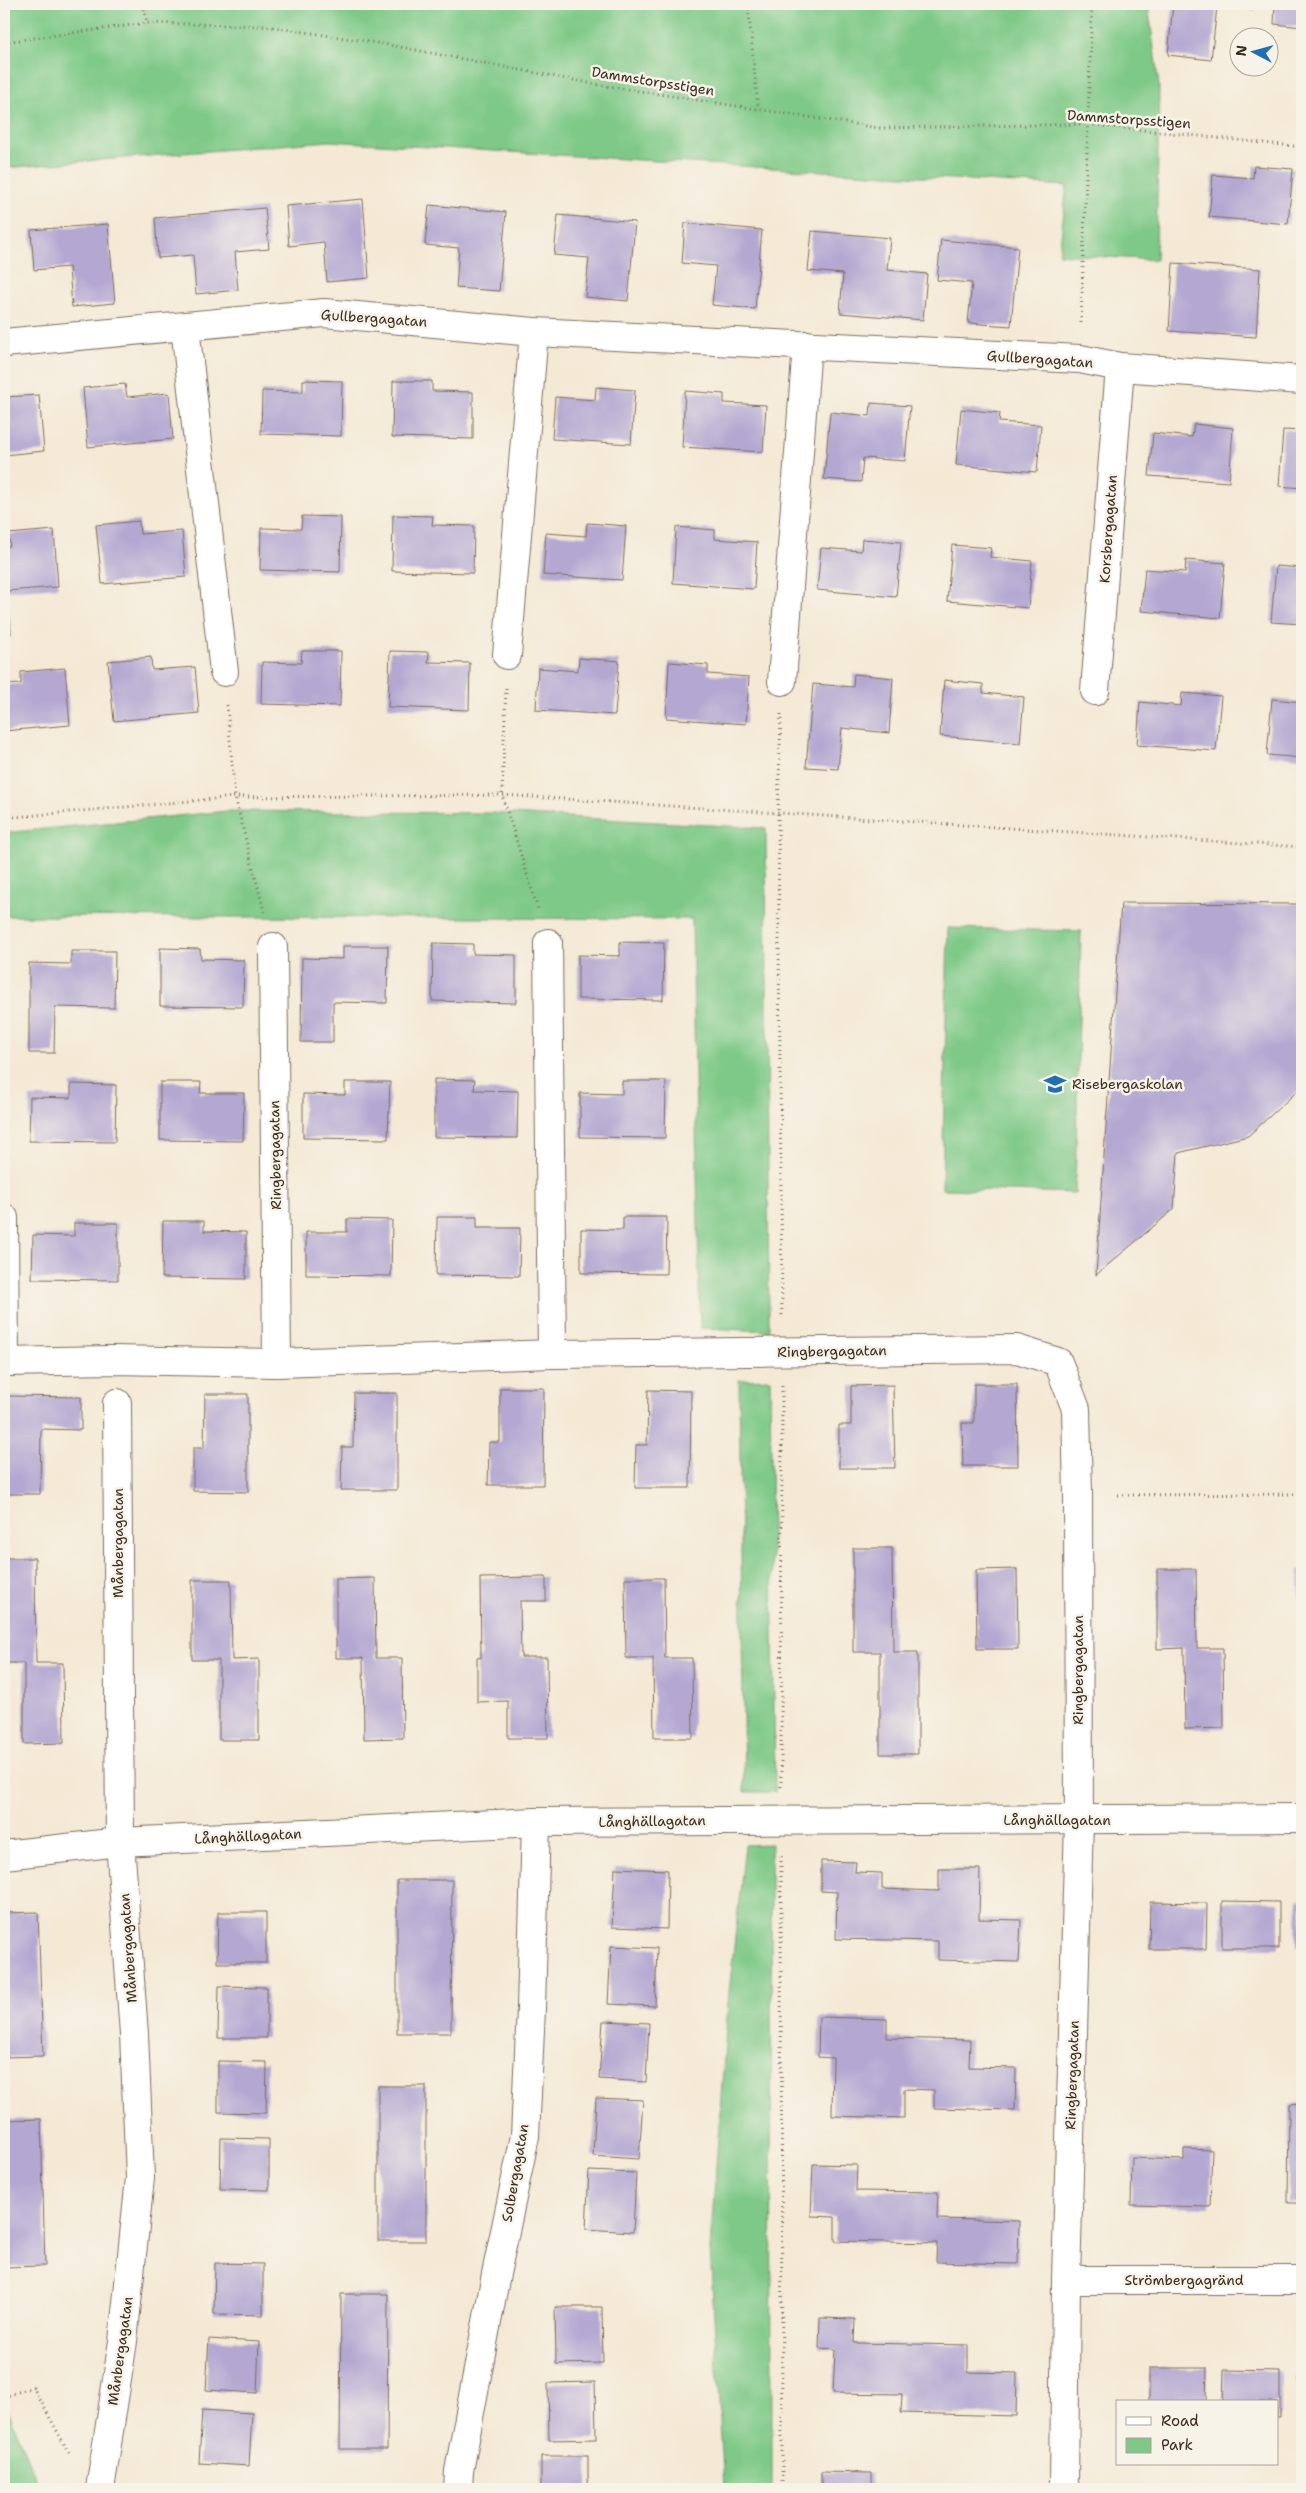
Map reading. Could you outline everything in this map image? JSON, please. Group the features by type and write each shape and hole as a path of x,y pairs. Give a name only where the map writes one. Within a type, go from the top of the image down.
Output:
{"street":[{"name":"Gullbergagatan","path":"4,343 324,313 534,332 1080,359 1120,367 1302,380"},
{"path":"185,327 224,672"},
{"path":"507,655 534,332"},
{"path":"782,681 806,346"},
{"name":"Korsbergagatan","path":"1095,691 1120,367"},
{"path":"548,943 552,1354"},
{"name":"Ringbergagatan","path":"273,947 277,1363"},
{"name":"Ringbergagatan","path":"4,1218 5,1362 112,1360 277,1363 552,1354 1017,1349 1058,1362 1076,1409 1078,1495 1079,1821 1066,2280 1064,2489"},
{"name":"Månbergagatan","path":"100,2489 123,2341 140,2178 134,2034 120,1842 117,1403"},
{"name":"Långhällagatan","path":"4,1855 120,1842 536,1822 781,1820 1079,1821 1302,1818"},
{"name":"Solbergagatan","path":"458,2489 459,2471 496,2274 525,2136 531,2009 536,1822"},
{"name":"Strömbergagränd","path":"1066,2280 1302,2280"}],"path":[{"path":"143,4 147,23"},
{"path":"748,4 758,108"},
{"path":"1080,359 1086,124 1092,4"},
{"name":"Dammstorpsstigen","path":"4,42 147,23 265,26 384,44 594,84 879,128 1086,124 1302,147"},
{"path":"507,655 502,795 548,943"},
{"path":"224,672 235,797 273,947"},
{"path":"782,681 778,812 783,1351 781,1820 782,2489"},
{"path":"4,818 235,797 502,795 1302,847"},
{"path":"1078,1495 1302,1494"},
{"path":"4,2397 33,2387 70,2455"}],"green space":[{"path":"4,4 1148,4 1159,86 1156,260 1059,254 1067,186 329,141 4,168"},
{"path":"227,811 492,813 766,828 769,1331 700,1328 692,919 4,916 4,833"},
{"path":"948,928 1081,931 1075,1193 942,1189"},
{"path":"770,1379 775,1792 744,1792 739,1380"},
{"path":"771,1844 772,2489 724,2489 710,2249 728,2002 745,1845"},
{"path":"4,2401 40,2489 4,2489"}],"building":[{"path":"1173,4 1254,4 1254,10 1217,7 1211,60 1168,55"},
{"path":"1275,4 1302,4 1302,27 1274,24"},
{"path":"1254,166 1293,169 1288,224 1209,217 1213,175 1253,178"},
{"path":"363,199 369,278 327,282 324,242 289,246 286,206"},
{"path":"429,205 506,212 499,291 456,288 459,248 425,245"},
{"path":"265,208 269,249 235,252 238,290 196,294 193,255 158,258 155,218"},
{"path":"558,215 635,222 628,301 585,297 589,258 554,255"},
{"path":"685,223 762,230 755,309 712,305 716,266 682,263"},
{"path":"108,224 115,303 72,307 69,267 34,270 31,230"},
{"path":"812,231 890,238 887,270 927,274 923,320 840,313 843,274 808,271"},
{"path":"941,240 1018,247 1011,326 968,323 972,283 937,280"},
{"path":"1173,263 1260,269 1256,337 1169,331"},
{"path":"303,380 342,381 341,436 261,434 262,391 303,392"},
{"path":"393,381 432,381 432,391 473,392 473,439 392,437"},
{"path":"125,384 127,397 169,393 173,439 88,447 83,388"},
{"path":"596,387 635,390 631,444 552,439 555,397 595,400"},
{"path":"685,391 724,394 724,403 766,405 763,452 682,447"},
{"path":"39,395 44,451 4,455 4,397"},
{"path":"871,403 910,406 905,461 863,458 861,482 824,479 830,412 870,416"},
{"path":"961,409 1000,413 999,422 1041,425 1037,472 956,465"},
{"path":"1194,424 1233,428 1229,482 1149,476 1153,433 1192,437"},
{"path":"1283,430 1302,431 1302,488 1279,486"},
{"path":"393,515 433,516 432,525 474,526 473,573 392,571"},
{"path":"302,516 341,517 340,572 260,570 261,528 301,529"},
{"path":"139,521 140,534 182,531 186,577 102,584 96,525"},
{"path":"587,523 626,526 622,580 543,575 546,533 586,536"},
{"path":"676,527 715,530 715,539 757,542 754,589 673,583"},
{"path":"54,530 58,587 7,591 11,634 4,635 4,547 10,546 9,534"},
{"path":"862,539 901,542 896,597 817,590 821,548 861,551"},
{"path":"952,545 991,548 990,557 1032,561 1028,608 947,601"},
{"path":"1186,560 1225,563 1220,618 1141,611 1145,569 1185,572"},
{"path":"1276,566 1302,568 1302,624 1271,622"},
{"path":"302,651 341,651 340,706 261,704 262,662 301,663"},
{"path":"390,651 429,652 428,662 470,663 469,710 388,707"},
{"path":"151,657 152,670 195,667 199,713 114,721 108,661"},
{"path":"579,658 619,661 615,715 536,710 538,668 578,671"},
{"path":"669,662 708,665 708,674 749,677 746,724 666,718"},
{"path":"65,668 70,725 4,731 4,685 21,684 21,672"},
{"path":"854,674 893,678 889,733 842,728 838,769 806,767 813,684 853,687"},
{"path":"944,680 983,684 983,693 1024,697 1020,743 940,736"},
{"path":"1182,693 1221,696 1216,751 1137,745 1140,702 1181,706"},
{"path":"1272,699 1302,702 1302,758 1267,755"},
{"path":"1121,903 1302,904 1302,1087 1248,1136 1178,1153 1174,1209 1096,1275"},
{"path":"620,942 664,943 663,1000 578,999 578,955 620,956"},
{"path":"433,943 473,944 473,954 516,955 516,1003 432,1001"},
{"path":"343,946 388,946 387,1003 333,1002 333,1042 301,1042 302,958 343,959"},
{"path":"160,948 200,949 201,959 244,960 243,1007 160,1006"},
{"path":"71,951 115,951 114,1008 55,1007 54,1053 29,1053 29,963 71,964"},
{"path":"434,1079 475,1080 474,1090 518,1091 517,1138 434,1137"},
{"path":"622,1081 666,1081 665,1138 580,1137 580,1093 622,1094"},
{"path":"160,1082 201,1082 200,1093 244,1093 243,1141 160,1140"},
{"path":"345,1082 390,1082 388,1139 303,1138 303,1094 345,1095"},
{"path":"71,1084 116,1085 115,1142 29,1141 30,1097 71,1098"},
{"path":"437,1217 477,1217 477,1228 520,1228 519,1276 436,1275"},
{"path":"623,1217 667,1217 666,1274 581,1273 581,1229 623,1230"},
{"path":"347,1219 392,1220 391,1276 306,1275 306,1232 347,1232"},
{"path":"163,1221 204,1221 204,1231 246,1232 246,1279 162,1278"},
{"path":"74,1223 118,1223 118,1280 32,1279 33,1235 74,1236"},
{"path":"974,1384 1017,1384 1018,1466 963,1466 962,1423 974,1423"},
{"path":"893,1385 895,1468 839,1468 839,1425 851,1425 851,1386"},
{"path":"500,1388 544,1388 543,1485 488,1485 489,1442 500,1442"},
{"path":"648,1390 691,1391 690,1488 635,1488 636,1445 647,1445"},
{"path":"354,1393 397,1393 397,1490 341,1490 342,1447 353,1447"},
{"path":"205,1394 248,1394 248,1492 193,1491 193,1448 204,1448"},
{"path":"4,1396 81,1397 81,1430 41,1429 40,1494 4,1494"},
{"path":"853,1548 892,1548 893,1652 918,1652 918,1754 880,1754 880,1652 853,1652"},
{"path":"4,1558 35,1558 36,1663 63,1663 64,1743 24,1744 24,1663 4,1663"},
{"path":"1017,1569 1018,1649 977,1649 976,1570"},
{"path":"1157,1569 1196,1569 1197,1648 1223,1648 1224,1728 1185,1729 1184,1648 1157,1649"},
{"path":"1299,1569 1302,1569 1302,1648 1300,1648"},
{"path":"546,1577 546,1601 520,1601 521,1657 547,1657 548,1738 508,1738 508,1701 477,1702 477,1657 481,1658 480,1578"},
{"path":"375,1578 376,1658 402,1658 403,1738 364,1739 363,1658 336,1658 336,1579"},
{"path":"625,1578 664,1578 665,1658 692,1658 693,1738 654,1738 653,1658 626,1658"},
{"path":"192,1580 231,1580 232,1660 259,1659 259,1740 219,1740 219,1660 192,1660"},
{"path":"821,1861 856,1862 855,1872 882,1873 882,1889 939,1891 939,1869 980,1869 979,1919 1021,1920 1019,1962 938,1960 938,1941 836,1939 837,1892 821,1891"},
{"path":"615,1868 668,1870 667,1929 612,1927"},
{"path":"397,1880 452,1880 451,2033 397,2033"},
{"path":"1298,1899 1302,1900 1302,1946 1297,1946"},
{"path":"1222,1901 1279,1902 1279,1948 1222,1948"},
{"path":"1150,1902 1207,1903 1206,1949 1149,1949"},
{"path":"38,1912 43,2056 4,2057 4,1913"},
{"path":"218,1912 266,1912 266,1963 217,1963"},
{"path":"611,1946 657,1948 655,2006 608,2004"},
{"path":"219,1986 267,1987 267,2038 218,2038"},
{"path":"819,2017 887,2019 887,2038 970,2040 969,2067 1016,2068 1015,2110 934,2108 934,2090 904,2089 904,2118 832,2116 833,2058 818,2057"},
{"path":"603,2021 649,2023 646,2082 599,2079"},
{"path":"218,2061 267,2062 266,2113 218,2112"},
{"path":"378,2086 426,2086 426,2241 378,2241"},
{"path":"596,2098 643,2100 639,2159 593,2156"},
{"path":"1302,2103 1302,2203 1288,2203 1289,2104"},
{"path":"41,2119 45,2266 4,2267 4,2120"},
{"path":"221,2138 269,2139 269,2190 220,2189"},
{"path":"1184,2149 1212,2150 1210,2207 1131,2205 1132,2158 1184,2160"},
{"path":"813,2164 857,2165 856,2191 938,2192 937,2219 1019,2221 1018,2264 936,2262 937,2243 835,2241 835,2217 811,2216"},
{"path":"589,2171 636,2173 633,2232 586,2229"},
{"path":"215,2263 263,2264 263,2315 214,2314"},
{"path":"341,2294 388,2294 387,2449 340,2449"},
{"path":"555,2307 602,2307 603,2363 556,2364"},
{"path":"820,2318 855,2319 854,2343 968,2345 968,2372 1017,2373 1016,2416 901,2413 902,2394 833,2393 835,2349 819,2348"},
{"path":"209,2339 259,2342 257,2393 206,2390"},
{"path":"1149,2368 1207,2368 1206,2400 1149,2400"},
{"path":"1224,2370 1280,2371 1280,2417 1278,2417 1278,2400 1223,2400"},
{"path":"1299,2377 1302,2377 1302,2423 1298,2423"},
{"path":"595,2382 596,2439 549,2440 548,2383"},
{"path":"202,2410 252,2413 249,2466 199,2463"},
{"path":"541,2456 588,2456 588,2489 541,2489"},
{"path":"821,2472 871,2473 871,2489 821,2489"}],"place":[{"name":"Risebergaskolan","path":"1055,1084"}]}
